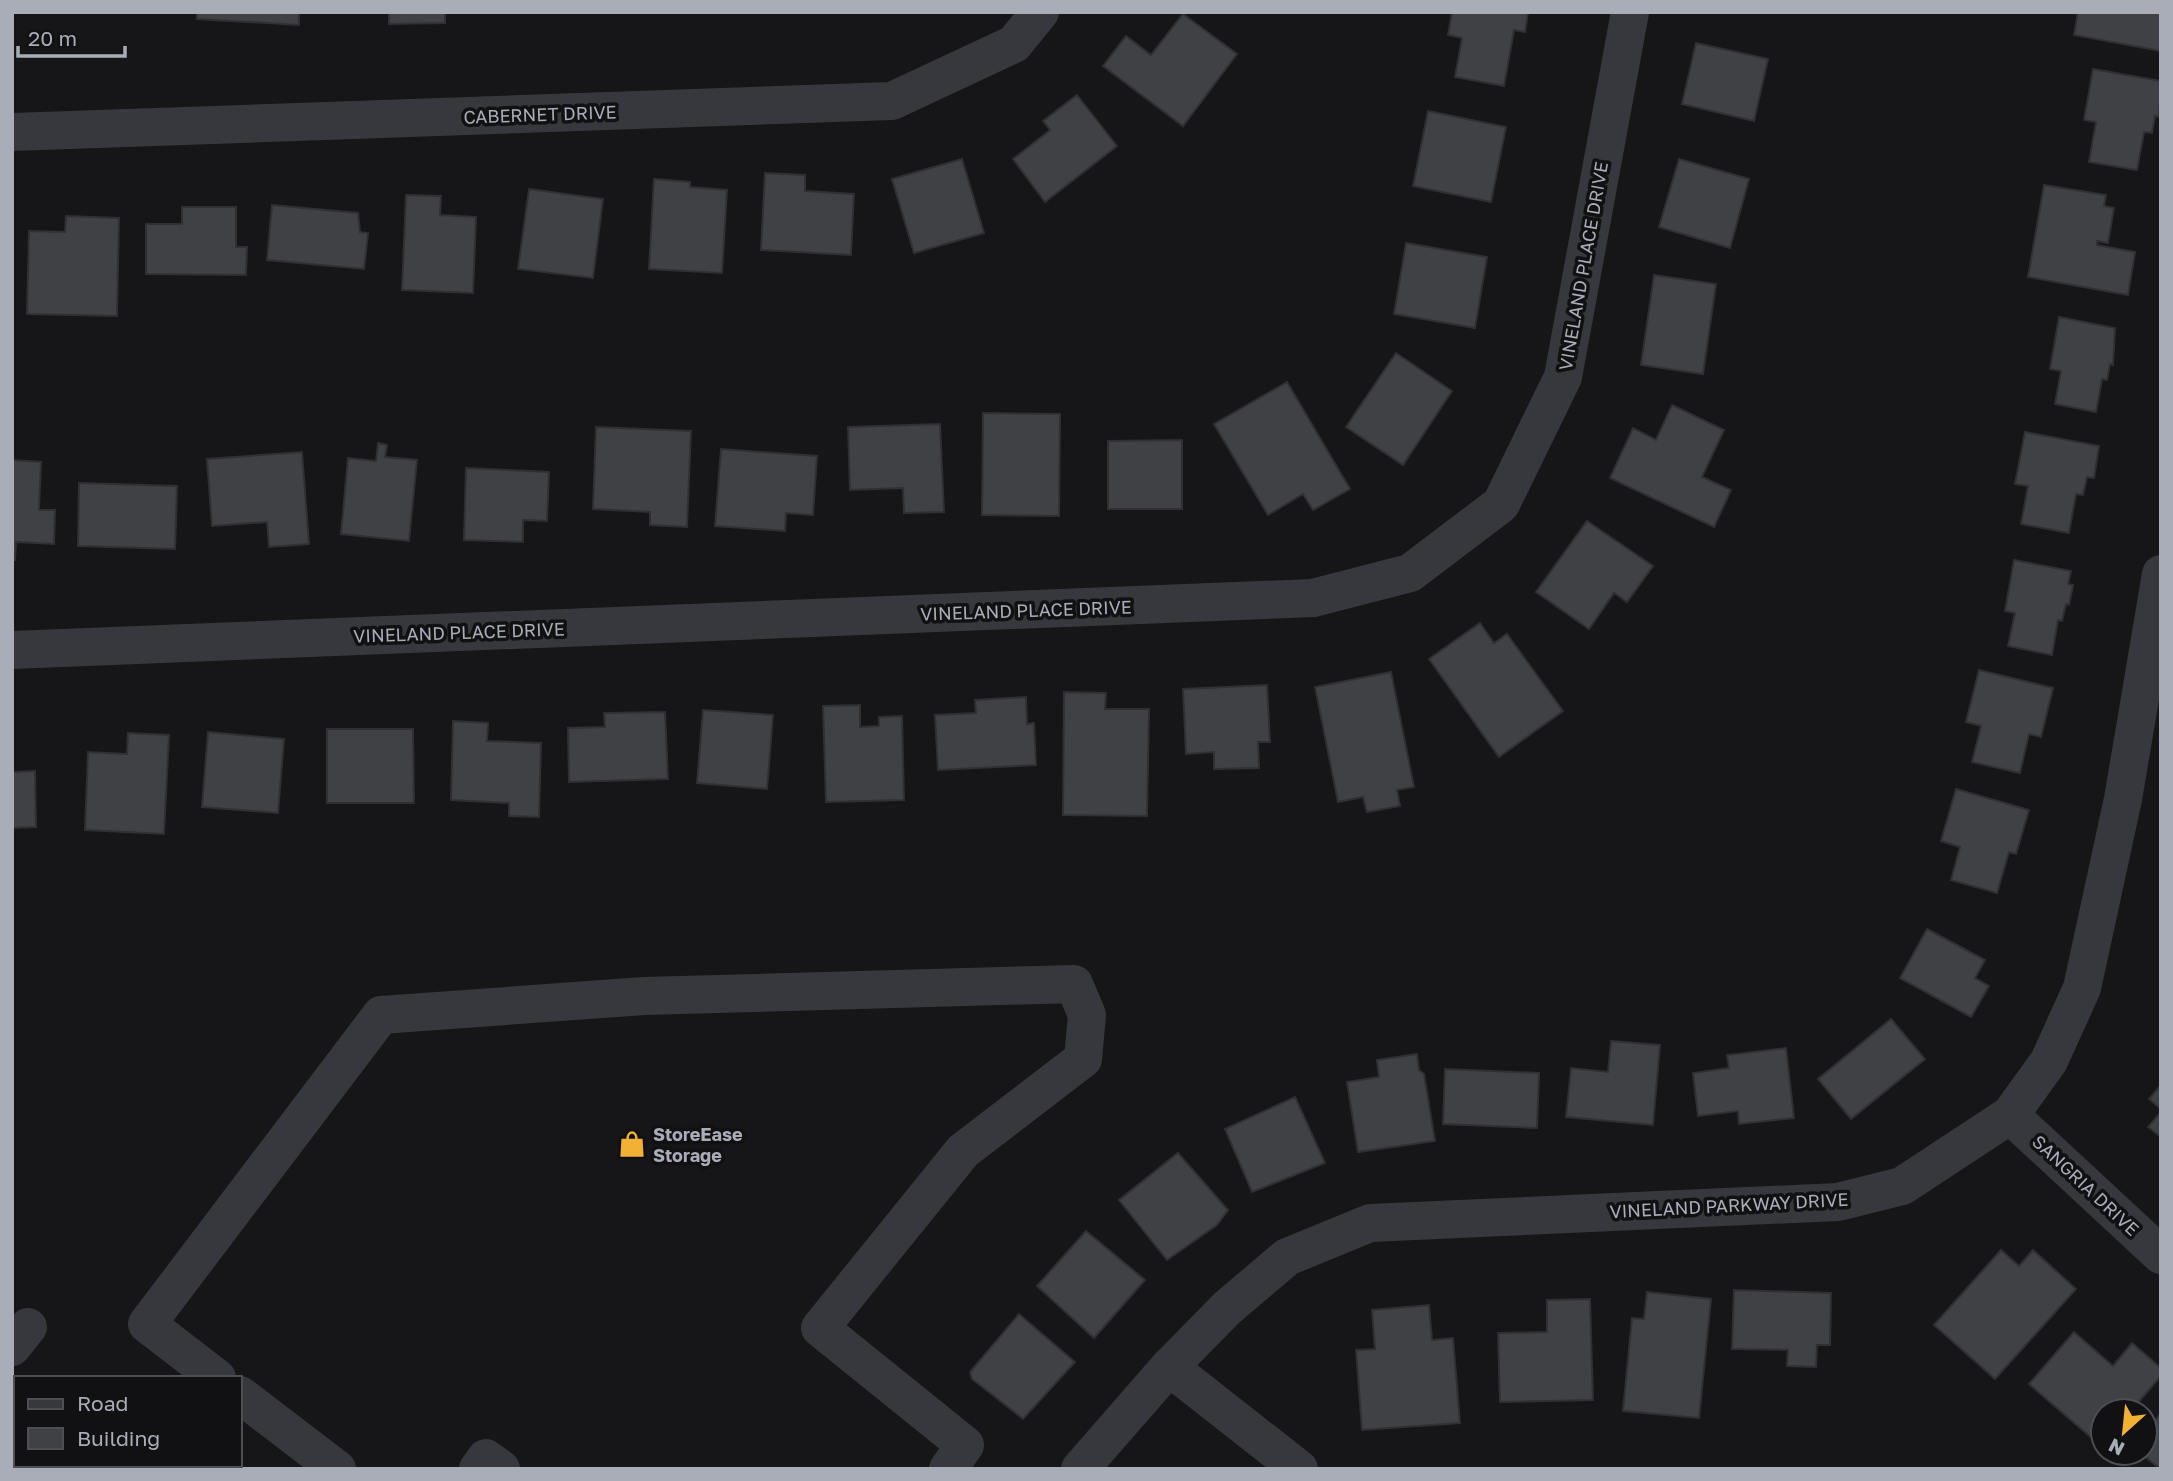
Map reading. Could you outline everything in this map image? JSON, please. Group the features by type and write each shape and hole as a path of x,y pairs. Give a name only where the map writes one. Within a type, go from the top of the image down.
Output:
{"street":[{"name":"CABERNET DRIVE","path":"12,132 892,101 1014,44 1040,12"},
{"name":"VINELAND PLACE DRIVE","path":"12,650 1313,598 1410,573 1502,504 1563,377 1630,12"},
{"name":"VINELAND PARKWAY DRIVE","path":"1080,1469 1169,1367 1227,1308 1287,1257 1370,1223 1838,1202 1902,1186 2010,1115 2049,1061 2082,988 2123,799 2161,574"},
{"path":"214,1376 147,1324 381,1015 644,996 1074,984 1087,1015 1083,1059 963,1152 820,1328 965,1446 948,1469"},
{"name":"SANGRIA DRIVE","path":"2010,1115 2161,1255"},
{"path":"1169,1367 1299,1469"},
{"path":"242,1397 337,1469"},
{"path":"478,1469 486,1458 501,1469"}],"building":[{"path":"180,12 299,12 299,25 197,19 197,13"},
{"path":"389,12 445,12 445,23 389,24"},
{"path":"1452,12 1528,12 1525,32 1514,30 1504,86 1455,77 1462,38 1448,35"},
{"path":"2078,12 2161,12 2161,51 2074,35"},
{"path":"1183,14 1237,54 1183,126 1103,66 1126,36 1151,55"},
{"path":"1696,43 1768,59 1754,121 1682,104"},
{"path":"2093,69 2161,81 2159,117 2155,116 2152,133 2144,132 2137,170 2089,162 2096,122 2084,120"},
{"path":"1077,95 1117,146 1045,202 1013,159 1050,130 1043,121"},
{"path":"1428,111 1506,127 1491,202 1413,186"},
{"path":"962,159 984,233 914,253 892,179"},
{"path":"1679,159 1749,179 1730,248 1659,227"},
{"path":"765,173 805,175 805,191 854,194 851,255 761,250"},
{"path":"654,179 690,182 690,187 727,190 722,273 649,269"},
{"path":"2044,185 2106,195 2104,206 2114,208 2108,243 2097,241 2097,245 2135,252 2128,295 2028,277"},
{"path":"529,189 603,199 593,278 518,269"},
{"path":"406,195 441,196 440,215 476,217 473,293 402,290"},
{"path":"272,205 358,213 360,232 368,233 364,269 267,260"},
{"path":"182,207 236,207 236,247 247,247 246,275 146,274 146,224 182,224"},
{"path":"66,216 119,218 117,316 27,314 29,231 65,232"},
{"path":"1406,243 1487,257 1475,328 1394,314"},
{"path":"1654,275 1716,284 1703,374 1641,365"},
{"path":"2059,317 2115,328 2113,365 2110,364 2107,380 2102,379 2096,412 2055,404 2061,371 2050,369"},
{"path":"1396,353 1452,391 1403,465 1346,427"},
{"path":"1287,382 1350,489 1313,510 1303,494 1268,515 1214,424"},
{"path":"1672,405 1724,430 1702,477 1731,490 1714,527 1610,478 1633,428 1656,440"},
{"path":"983,413 1060,414 1059,516 982,515"},
{"path":"940,424 944,512 904,513 903,488 850,490 848,427"},
{"path":"596,427 691,431 687,527 650,525 650,512 593,509"},
{"path":"2025,432 2099,446 2094,478 2087,477 2083,495 2076,494 2069,533 2021,524 2028,486 2015,484"},
{"path":"1182,440 1182,509 1108,509 1108,441"},
{"path":"378,443 387,445 385,457 417,460 409,541 341,534 348,458 376,461"},
{"path":"721,449 817,456 813,515 786,513 785,531 715,526"},
{"path":"302,452 309,544 269,547 267,522 212,526 207,459"},
{"path":"12,460 41,462 39,510 55,510 54,544 16,542 15,560 12,559"},
{"path":"466,468 549,472 547,521 523,520 523,542 464,540"},
{"path":"79,483 177,486 175,549 78,546"},
{"path":"1587,521 1653,566 1627,602 1614,593 1589,629 1536,592"},
{"path":"2014,560 2071,571 2068,584 2073,585 2069,605 2066,604 2062,621 2058,620 2052,655 2008,646 2015,613 2005,611"},
{"path":"1480,623 1494,643 1507,634 1563,711 1499,757 1429,659"},
{"path":"1979,670 2053,688 2041,737 2029,734 2020,773 1972,762 1981,726 1966,722"},
{"path":"1391,672 1414,787 1397,790 1400,806 1367,812 1363,797 1338,802 1315,687"},
{"path":"1267,685 1270,742 1258,742 1259,768 1214,769 1214,752 1186,754 1183,689"},
{"path":"1064,692 1106,693 1105,709 1149,709 1147,816 1063,815"},
{"path":"1026,697 1027,724 1034,723 1036,765 938,770 935,715 976,713 975,700"},
{"path":"860,705 860,727 879,726 879,717 902,716 904,800 826,802 823,706"},
{"path":"703,710 773,715 767,789 697,783"},
{"path":"665,712 668,779 569,782 568,728 605,727 604,713"},
{"path":"453,721 488,723 487,741 541,743 539,817 509,816 509,803 451,800"},
{"path":"327,729 413,729 414,803 327,803"},
{"path":"208,732 284,739 278,813 202,807"},
{"path":"128,733 169,735 164,834 85,830 88,752 127,754"},
{"path":"35,771 36,827 12,828 12,772"},
{"path":"1956,789 2029,810 2016,854 2009,852 1997,893 1951,880 1960,847 1941,841"},
{"path":"1927,929 1985,960 1975,978 1989,986 1971,1017 1900,978"},
{"path":"1891,1019 1925,1059 1851,1119 1818,1079"},
{"path":"1611,1041 1660,1045 1653,1125 1566,1117 1571,1068 1608,1072"},
{"path":"1786,1048 1794,1118 1739,1124 1738,1111 1698,1116 1693,1073 1729,1068 1727,1055"},
{"path":"1417,1054 1419,1070 1424,1074 1435,1141 1358,1152 1347,1082 1379,1077 1377,1060"},
{"path":"1445,1069 1539,1073 1537,1128 1443,1124"},
{"path":"2161,1085 2161,1109 2149,1099"},
{"path":"1295,1097 1325,1163 1252,1192 1225,1129"},
{"path":"2161,1112 2161,1137 2148,1127"},
{"path":"1178,1153 1228,1210 1217,1225 1167,1260 1119,1200"},
{"path":"1086,1231 1145,1280 1094,1338 1037,1286"},
{"path":"2001,1250 2019,1266 2033,1250 2076,1289 1995,1379 1934,1325"},
{"path":"1734,1290 1831,1293 1830,1345 1817,1345 1816,1367 1787,1366 1788,1350 1732,1349"},
{"path":"1647,1292 1711,1299 1699,1418 1623,1411 1632,1318 1644,1319"},
{"path":"1590,1299 1593,1400 1500,1402 1498,1333 1547,1332 1547,1300"},
{"path":"1429,1305 1432,1340 1453,1338 1460,1423 1362,1430 1356,1350 1375,1349 1372,1310"},
{"path":"1019,1314 1075,1362 1023,1419 972,1379 970,1372"},
{"path":"2074,1332 2113,1366 2132,1343 2161,1368 2161,1376 2143,1397 2089,1397 2089,1436 2029,1384"},
{"path":"2161,1413 2161,1469 2158,1467"}],"place":[{"name":"StoreEase Storage","path":"632,1144"}]}
